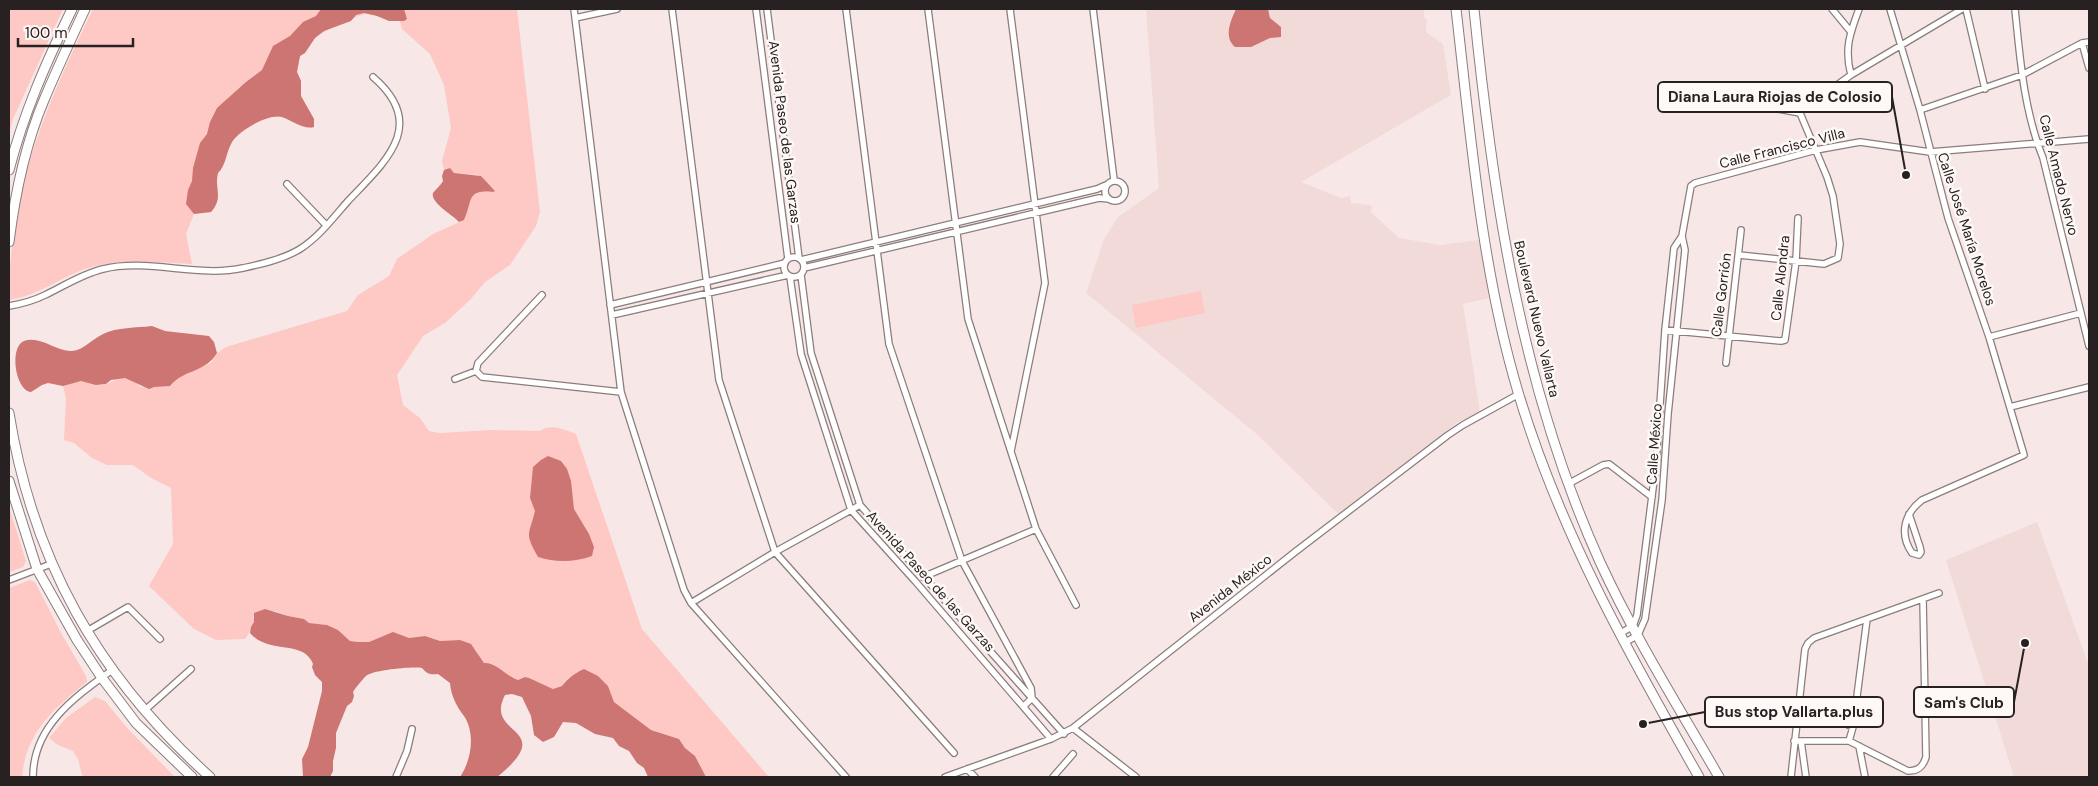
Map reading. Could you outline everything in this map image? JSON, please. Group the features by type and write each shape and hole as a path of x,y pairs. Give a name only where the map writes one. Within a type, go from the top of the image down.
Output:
{"main road":[{"path":"9,170 18,135 33,92 72,9"},
{"path":"9,242 11,206 28,146 43,102 85,9"},
{"path":"1456,9 1475,177 1486,248 1501,326 1519,394 1562,514 1619,634 1699,777"},
{"name":"Boulevard Nuevo Vallarta","path":"1474,9 1494,183 1512,281 1538,393 1568,484 1600,563 1638,635 1719,777"},
{"path":"9,413 21,472 51,564 66,596 112,670 144,711 180,750 210,777"},
{"path":"9,481 37,569 77,640 102,678 136,723 192,777"}],"street":[{"path":"574,9 621,392 684,590 691,602 846,777"},
{"path":"575,18 617,9"},
{"path":"672,9 719,380 775,552 954,753"},
{"name":"Avenida Paseo de las Garzas","path":"756,9 787,261"},
{"name":"Avenida Paseo de las Garzas","path":"767,9 800,259"},
{"path":"846,9 889,344 962,561 1031,688 1032,698 1024,706"},
{"path":"928,9 968,319 1036,529 1076,605"},
{"path":"1010,9 1045,283 1011,452"},
{"path":"1093,9 1114,180"},
{"path":"1832,9 1851,32"},
{"path":"1851,74 1847,61 1847,48 1859,9"},
{"name":"Calle José María Morelos","path":"1890,9 1920,110 1948,218 1989,337 2024,455 1922,500 1908,514"},
{"path":"1800,113 1851,74 1962,9"},
{"path":"1966,9 1986,89"},
{"name":"Calle Amado Nervo","path":"2015,9 2022,76 2037,143 2043,158 2089,346"},
{"path":"1920,110 2022,76 2082,43 2089,42"},
{"path":"2082,43 2089,68"},
{"path":"9,306 31,301 102,269 118,266 210,271 245,267 300,249 326,225 393,151 400,123 396,104 385,87 373,77"},
{"path":"1761,106 1800,113"},
{"path":"1739,255 1824,264 1838,258 1840,244 1833,196 1800,113"},
{"name":"Calle Francisco Villa","path":"1691,186 1695,183 1816,150 1860,142 1930,152 2089,139"},
{"path":"610,305 787,261 1035,204 1106,185 1114,180"},
{"path":"804,268 1098,198 1118,200 1125,193 1123,184 1114,180"},
{"path":"287,184 326,225"},
{"path":"1106,185 1105,190 1109,199"},
{"name":"Calle México","path":"1638,635 1645,619 1662,500 1685,250 1682,236 1691,186"},
{"name":"Calle Alondra","path":"1729,336 1785,340 1796,262 1798,218"},
{"name":"Calle Gorrión","path":"1726,363 1741,230"},
{"name":"Calle México","path":"1633,626 1637,615 1652,497 1665,330 1674,248 1682,236"},
{"path":"612,315 708,293 801,275 804,268 800,259"},
{"path":"787,261 785,270 789,276"},
{"name":"Avenida Paseo de las Garzas","path":"801,275 811,352 860,505 1064,734"},
{"name":"Avenida Paseo de las Garzas","path":"789,276 800,354 851,510 1051,739"},
{"path":"476,371 478,363 542,295"},
{"path":"1989,337 2081,313"},
{"path":"1665,330 1729,336"},
{"path":"476,371 482,377 621,392"},
{"path":"454,379 476,371"},
{"path":"2010,407 2089,387"},
{"name":"Avenida México","path":"945,777 1051,739 1073,728 1287,558 1448,435 1519,394"},
{"path":"1568,484 1603,465 1609,464 1652,497"},
{"path":"691,602 775,552 860,505"},
{"path":"1908,514 1920,547 1921,552 1919,554 1912,553 1907,545 1904,524 1908,514"},
{"path":"915,581 1036,529"},
{"path":"9,580 51,564"},
{"path":"1791,777 1798,741 1799,702 1805,649 1808,643 1814,638 1938,593"},
{"path":"1798,741 1849,741 1908,771 1914,771 1924,763 1926,757 1922,598"},
{"path":"87,631 128,607 160,639"},
{"path":"1849,741 1853,727 1866,619"},
{"path":"1619,634 1633,626"},
{"path":"1624,643 1638,635"},
{"path":"1012,675 1021,668"},
{"path":"144,711 191,669"},
{"path":"33,777 36,754 49,726 70,702 112,670"},
{"path":"1799,702 1853,727"},
{"path":"1073,728 1136,777"},
{"path":"396,777 407,752 412,729"},
{"path":"1798,741 1806,777"},
{"path":"1859,746 1864,777"},
{"path":"1053,777 1073,754"},
{"path":"967,769 975,777"}],"shaded area":[{"path":"9,9 63,9 13,119 9,134"},
{"path":"93,9 517,9 540,212 536,226 510,265 485,282 470,300 445,323 423,336 397,375 403,405 420,418 429,431 440,433 490,430 540,431 553,427 576,434 642,629 769,777 706,777 695,756 685,748 679,739 651,730 614,702 608,686 577,672 566,680 562,686 553,689 525,677 518,680 510,678 492,664 484,663 476,650 460,640 440,641 425,636 409,638 393,633 369,642 350,641 338,630 327,625 309,623 304,619 275,611 253,617 255,622 245,639 216,640 194,629 149,586 173,544 171,488 151,478 133,465 107,465 92,458 74,443 64,440 66,398 63,386 83,381 103,385 122,378 133,381 141,387 170,386 176,379 211,363 217,353 226,347 347,311 358,295 389,276 397,259 433,234 464,220 474,195 478,192 493,192 494,189 487,185 478,175 454,173 450,168 444,170 442,161 451,128 444,85 430,54 402,29 400,21 363,14 317,36 300,56 297,72 301,81 301,96 314,119 314,127 302,126 276,116 262,120 247,128 232,142 223,167 218,173 218,197 215,207 211,212 194,214 186,234 192,264 140,262 101,265 78,272 30,295 9,300 11,260 16,221 33,149 60,80"},
{"path":"321,9 404,9 407,19 404,21 389,21 364,13 356,15 351,21 324,31 315,38 305,53 300,56 297,72 301,81 301,96 314,119 314,127 306,127 276,116 262,120 247,128 232,142 223,167 218,173 218,197 215,207 211,212 194,214 186,204 188,190 192,181 193,168 200,143 207,134 210,122 217,108 262,70 273,46 290,36 303,22 316,16"},
{"path":"1146,9 1424,9 1424,17 1427,20 1426,32 1443,44 1451,95 1301,182 1341,198 1350,196 1351,203 1370,205 1373,208 1370,211 1399,238 1440,245 1479,240 1489,298 1463,304 1480,412 1458,422 1338,514 1259,436 1086,293 1104,239 1118,217 1159,188"},
{"path":"1236,9 1268,9 1270,18 1281,27 1281,37 1270,38 1251,47 1235,47 1229,38 1229,28"},
{"path":"450,168 454,173 481,176 495,191 478,192 474,195 464,220 459,222 438,205 433,197 433,193 443,181 444,170"},
{"path":"1201,291 1205,313 1136,328 1132,305"},
{"path":"152,326 165,331 209,336 214,342 217,353 207,364 182,376 170,386 149,389 125,378 96,385 81,381 63,386 48,383 31,392 25,389 18,377 15,359 19,345 24,341 36,340 66,351 72,351 80,349 108,332"},
{"path":"548,456 561,461 567,469 571,481 574,509 589,534 594,547 592,556 579,560 565,561 545,559 538,557 531,543 529,534 535,511 530,498 533,467"},
{"path":"9,507 26,561 23,567 9,572"},
{"path":"2037,522 2089,666 2089,777 2014,777 1946,560"},
{"path":"30,580 35,582 86,676 87,682 63,701 44,722 29,747 22,777 9,777 9,588"},
{"path":"265,609 304,619 309,623 327,625 338,630 350,641 369,642 393,632 409,638 425,636 440,641 460,640 471,644 484,663 497,667 518,680 525,677 529,678 553,689 562,686 572,676 584,669 598,676 608,686 614,702 651,730 679,739 685,748 695,756 706,777 648,777 644,768 637,763 629,751 619,746 613,738 595,734 576,723 563,722 554,737 543,742 534,735 531,716 522,697 512,694 505,695 501,708 503,718 521,740 522,749 515,761 497,777 460,777 467,763 471,739 468,723 455,701 450,683 438,674 429,674 422,668 402,668 384,670 366,676 353,692 352,702 347,706 336,733 333,771 330,777 303,777 302,759 308,747 322,691 322,682 315,675 312,667 313,664 308,656 294,649 267,644 258,640 250,633 254,622 254,613"},
{"path":"95,697 105,701 128,729 175,777 85,777 82,775 78,759 73,751 58,745 49,738 66,718"}],"place":[{"name":"Diana Laura Riojas de Colosio","path":"1906,175"},
{"name":"Sam's Club","path":"2025,643"},
{"name":"Bus stop Vallarta.plus","path":"1643,724"}]}
